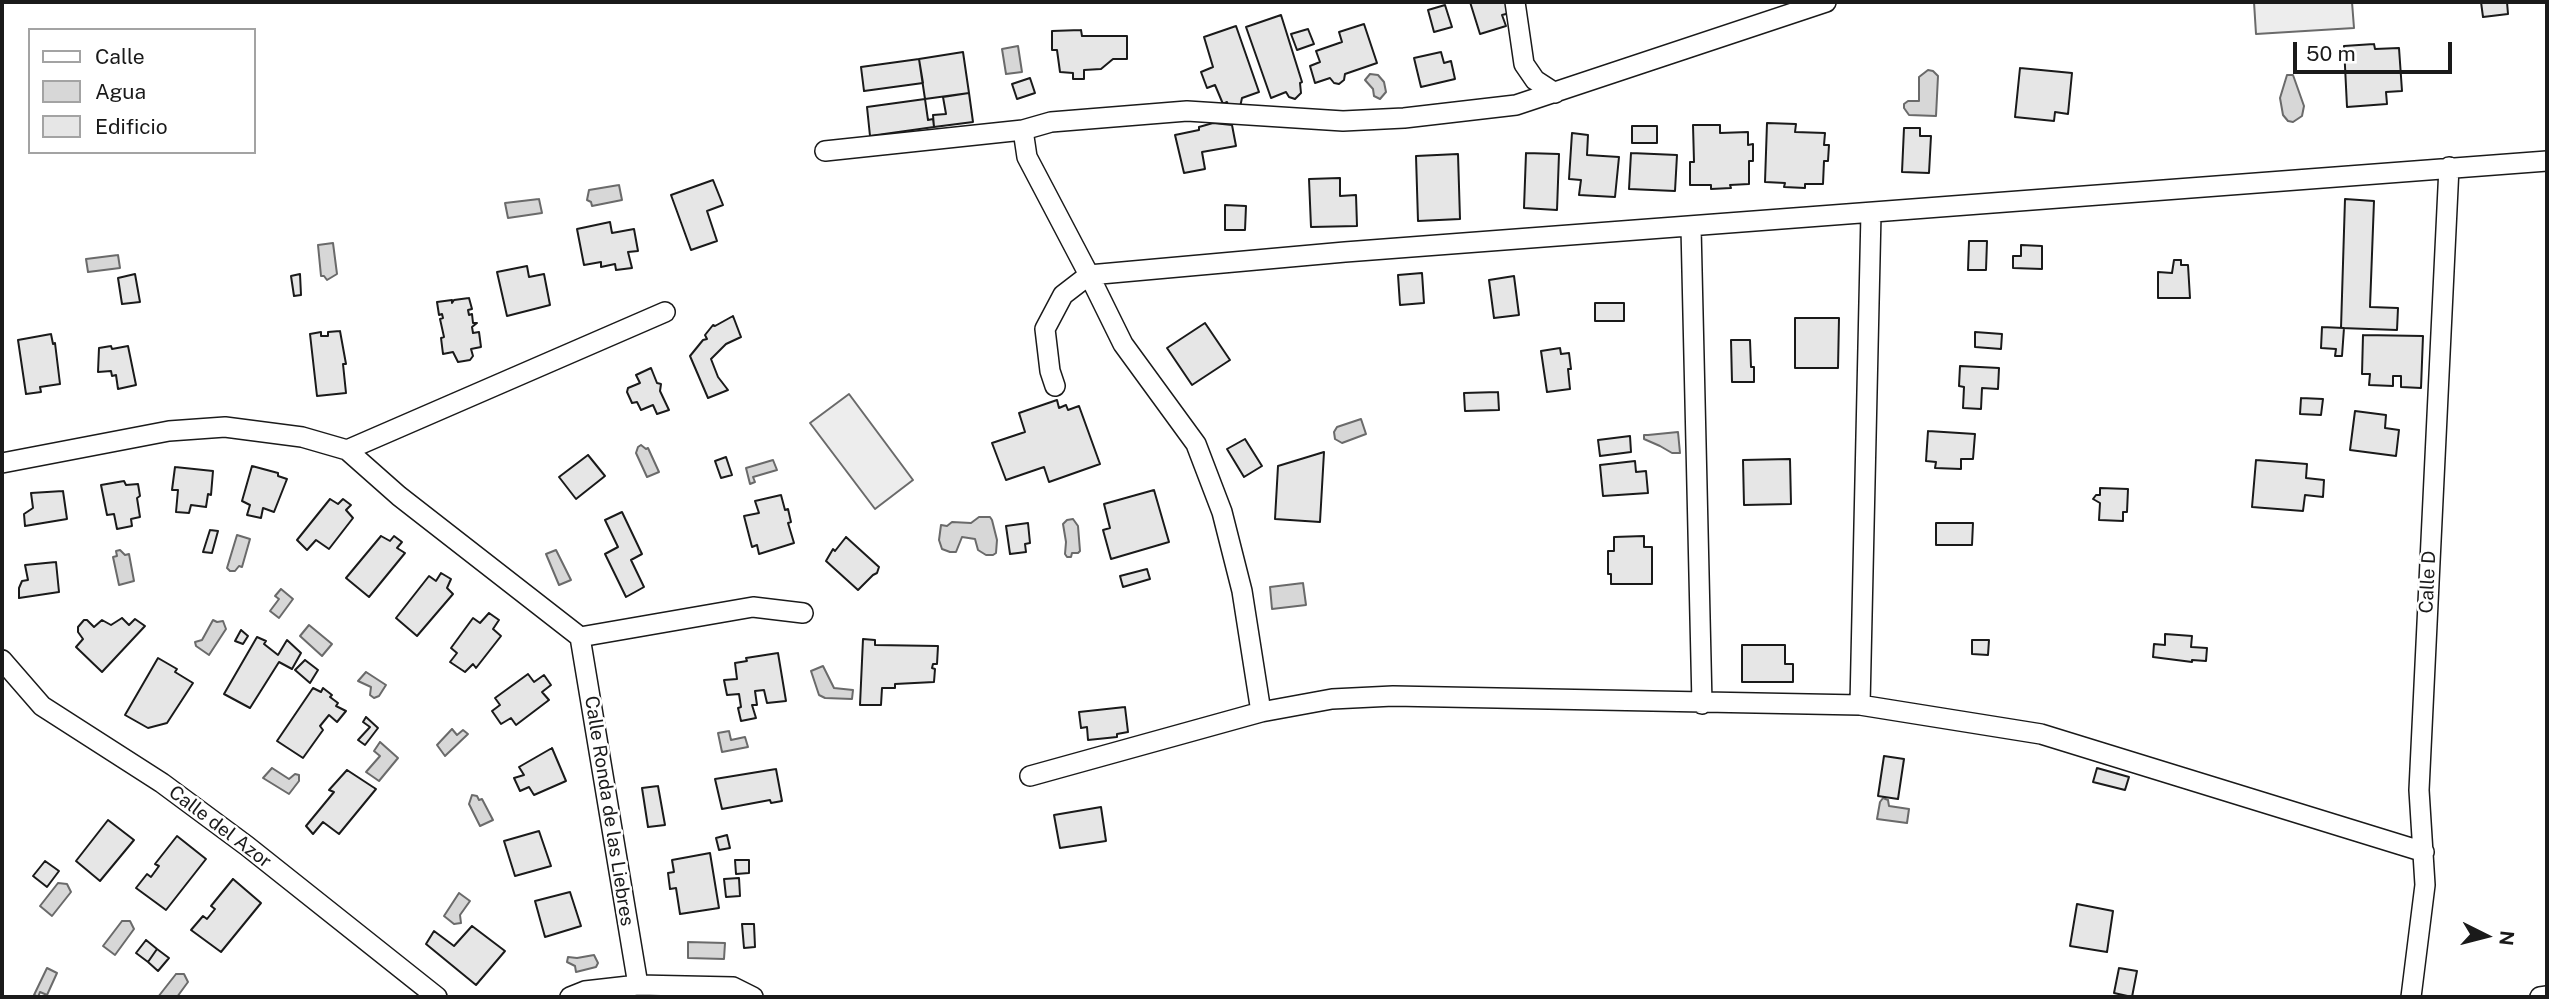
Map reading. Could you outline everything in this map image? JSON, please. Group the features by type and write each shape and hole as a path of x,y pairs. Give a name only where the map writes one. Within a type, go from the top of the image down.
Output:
{"street":[{"path":"1515,2 1524,64 1535,79 1555,93"},
{"path":"825,151 1024,130 1051,122 1186,111 1343,121 1404,118 1516,106 1826,2"},
{"path":"1024,130 1027,157 1123,344 1196,444 1222,512 1242,591 1261,712"},
{"path":"1055,386 1050,371 1045,328 1063,295 1088,275 1345,252 2547,161"},
{"name":"Calle D","path":"2412,997 2425,885 2419,790 2449,167"},
{"path":"1860,705 1871,214"},
{"path":"1691,227 1702,704"},
{"path":"347,450 665,312"},
{"path":"2,463 169,431 225,427 302,437 347,450 399,496 580,637 753,607 803,614"},
{"name":"Calle Ronda de las Liebres","path":"580,637 638,985"},
{"name":"Calle del Azor","path":"2,660 42,706 162,783 247,846 438,997"},
{"path":"1030,776 1261,712 1332,699 1393,696 1860,705 2041,734 2424,852"},
{"path":"570,997 585,991 638,985 733,987 753,997"},
{"path":"2541,997 2547,996"}],"shaded area":[{"path":"2254,2 2352,2 2354,28 2256,34"},
{"path":"849,394 913,480 875,509 810,423"}],"water":[{"path":"1018,46 1022,72 1006,74 1002,49"},
{"path":"1928,70 1938,76 1936,116 1909,115 1904,104 1908,101 1919,101 1919,77"},
{"path":"1370,74 1378,75 1384,82 1386,92 1380,99 1374,96 1373,89 1365,80"},
{"path":"2287,75 2293,75 2304,106 2302,116 2293,122 2283,115 2280,98"},
{"path":"619,185 622,200 592,206 587,200 589,190"},
{"path":"539,199 542,213 508,218 505,203"},
{"path":"333,243 337,274 327,280 321,276 318,245"},
{"path":"118,255 120,268 88,272 86,259"},
{"path":"1361,419 1366,434 1342,443 1335,439 1334,432 1337,427"},
{"path":"1678,432 1680,453 1672,453 1644,439 1644,435"},
{"path":"641,445 648,448 659,472 647,477 636,453"},
{"path":"773,460 777,470 753,477 755,482 750,484 746,468"},
{"path":"979,517 990,517 992,520 997,540 996,553 986,555 978,550 975,539 962,537 956,552 942,549 939,540 941,525 947,526 952,522 971,523"},
{"path":"1073,519 1078,526 1080,551 1067,557 1063,524"},
{"path":"237,535 250,539 242,567 230,571 227,568"},
{"path":"120,550 125,555 129,554 134,581 119,585 113,557 117,556 116,551"},
{"path":"556,550 571,580 559,585 546,554"},
{"path":"1303,583 1306,605 1272,609 1270,587"},
{"path":"281,589 293,599 279,618 270,611 279,599 275,596"},
{"path":"213,620 223,621 226,629 209,655 196,646 195,642 202,640"},
{"path":"309,625 332,644 322,656 300,636"},
{"path":"823,666 834,688 853,690 852,699 825,698 819,695 811,671"},
{"path":"366,672 386,685 379,696 374,698 370,695 371,687 358,681"},
{"path":"452,729 457,735 463,730 468,734 445,756 437,745"},
{"path":"729,731 731,740 745,737 748,747 722,752 718,733"},
{"path":"380,742 398,758 379,781 366,772 380,756 374,751"},
{"path":"272,768 289,779 295,774 299,775 299,781 289,794 263,778"},
{"path":"472,795 482,799 493,820 480,826 469,804"},
{"path":"1883,798 1888,800 1889,806 1909,809 1907,823 1877,819"},
{"path":"58,883 67,884 71,892 52,916 40,906"},
{"path":"459,893 470,901 460,915 461,923 454,924 444,916"},
{"path":"122,921 130,921 134,929 115,955 103,946"},
{"path":"688,942 725,943 724,959 688,958"},
{"path":"594,955 598,963 596,967 576,972 575,966 567,962 568,957"},
{"path":"47,968 57,973 47,995 40,992 38,997 34,995"},
{"path":"176,974 184,974 188,982 177,997 158,997"}],"building":[{"path":"1470,2 1511,2 1514,12 1502,15 1506,26 1480,34"},
{"path":"2481,2 2507,2 2508,14 2483,17"},
{"path":"1445,5 1452,27 1434,32 1428,10"},
{"path":"1281,15 1302,82 1301,93 1295,99 1289,97 1286,92 1271,98 1246,27"},
{"path":"1364,24 1377,63 1345,74 1344,80 1339,84 1330,78 1315,83 1310,66 1320,62 1316,51 1342,42 1339,32"},
{"path":"1236,26 1259,92 1242,98 1240,107 1229,107 1227,102 1223,104 1215,85 1207,88 1201,72 1213,67 1204,37"},
{"path":"1308,29 1314,44 1297,50 1291,34"},
{"path":"1081,30 1082,36 1127,36 1127,59 1113,59 1101,69 1084,70 1084,79 1073,79 1073,73 1060,72 1057,50 1052,50 1052,31"},
{"path":"2374,44 2375,49 2399,48 2402,91 2386,92 2387,104 2347,107 2344,46"},
{"path":"963,52 969,93 925,99 919,59"},
{"path":"1441,52 1444,63 1451,61 1455,79 1421,87 1414,58"},
{"path":"919,59 923,83 864,91 861,67"},
{"path":"2020,68 2072,73 2068,114 2055,112 2054,121 2015,117"},
{"path":"1030,78 1035,93 1017,99 1012,84"},
{"path":"969,93 973,122 934,127 933,115 946,114 943,97"},
{"path":"925,99 928,120 933,119 934,127 870,136 867,107"},
{"path":"1213,123 1232,125 1236,146 1202,152 1205,169 1184,173 1175,135 1199,130 1199,127"},
{"path":"1767,123 1796,124 1795,132 1825,133 1824,145 1829,145 1828,161 1824,161 1823,184 1805,184 1805,188 1784,187 1785,183 1765,182"},
{"path":"1693,125 1720,125 1720,133 1748,132 1748,145 1753,144 1753,161 1749,161 1749,184 1711,189 1711,185 1690,185 1690,162 1694,162"},
{"path":"1632,126 1657,126 1657,143 1632,143"},
{"path":"1904,128 1920,128 1920,136 1931,136 1929,173 1902,172"},
{"path":"1572,133 1588,135 1587,155 1619,157 1615,197 1579,195 1581,180 1569,179"},
{"path":"1526,153 1559,154 1557,210 1524,208"},
{"path":"1631,153 1677,155 1675,191 1629,189"},
{"path":"1458,154 1460,219 1418,221 1416,156"},
{"path":"1340,178 1340,196 1356,195 1357,226 1311,227 1309,179"},
{"path":"713,180 723,205 707,211 717,241 691,250 671,195"},
{"path":"2345,199 2374,201 2370,307 2398,308 2397,330 2341,328"},
{"path":"1225,205 1246,206 1245,230 1225,230"},
{"path":"610,222 612,233 634,229 638,251 628,252 632,268 616,270 615,264 601,267 601,262 584,265 577,229"},
{"path":"1969,241 1987,241 1986,270 1968,270"},
{"path":"2021,245 2042,246 2042,269 2013,268 2013,256 2021,256"},
{"path":"2174,260 2181,260 2181,265 2188,265 2190,298 2158,298 2158,272 2172,273"},
{"path":"527,266 529,277 544,274 550,305 507,316 497,272"},
{"path":"1422,273 1424,303 1400,305 1398,275"},
{"path":"135,274 140,302 122,304 118,278"},
{"path":"300,274 301,295 294,296 291,276"},
{"path":"1514,276 1519,315 1494,318 1489,280"},
{"path":"469,298 472,309 468,310 469,315 472,314 473,323 477,323 472,327 473,333 479,332 481,347 471,349 473,356 470,360 458,362 453,352 443,354 441,338 444,337 440,319 443,318 442,314 439,315 437,302 452,300 452,303 454,300"},
{"path":"1595,303 1624,303 1624,321 1595,321"},
{"path":"733,316 741,337 726,344 711,359 718,377 728,390 708,398 690,356 703,340 707,339 705,335 713,325"},
{"path":"1795,318 1839,318 1838,368 1795,368"},
{"path":"1205,323 1230,360 1192,385 1167,348"},
{"path":"2322,327 2344,328 2342,356 2335,356 2336,349 2321,348"},
{"path":"340,331 346,364 343,364 346,393 317,396 310,334 321,332 321,336 328,336 328,332"},
{"path":"1975,332 2002,334 2001,349 1975,347"},
{"path":"51,334 53,344 55,343 60,384 40,387 41,392 26,394 18,340"},
{"path":"2363,335 2423,336 2421,388 2401,387 2401,376 2393,376 2393,386 2369,385 2370,374 2362,374"},
{"path":"1731,340 1750,340 1754,382 1732,382"},
{"path":"111,346 112,349 128,346 136,385 118,389 116,375 112,376 111,371 98,372 99,348"},
{"path":"1560,348 1561,354 1569,353 1570,389 1547,392 1541,351"},
{"path":"1960,366 1999,368 1998,389 1982,388 1981,409 1963,408 1964,387 1959,386"},
{"path":"651,368 657,383 661,384 660,391 669,410 657,414 653,405 641,410 637,402 632,403 627,392 628,388 640,383 636,375"},
{"path":"1498,392 1499,410 1465,411 1464,393"},
{"path":"2301,398 2323,399 2321,415 2300,414"},
{"path":"1057,400 1059,408 1066,405 1068,410 1079,406 1100,464 1049,482 1044,467 1006,480 992,443 1025,432 1019,413"},
{"path":"2355,411 2386,415 2385,428 2399,430 2396,456 2350,450"},
{"path":"1928,431 1975,434 1973,459 1961,459 1961,469 1935,468 1936,462 1926,461"},
{"path":"1630,436 1631,452 1600,456 1598,440"},
{"path":"1245,439 1262,466 1244,477 1227,449"},
{"path":"1324,452 1320,522 1275,519 1278,466"},
{"path":"588,455 605,476 576,499 559,477"},
{"path":"726,457 732,475 721,478 715,461"},
{"path":"1790,459 1791,504 1744,505 1743,460"},
{"path":"2256,460 2307,464 2306,478 2324,480 2323,497 2305,495 2303,511 2252,507"},
{"path":"1635,461 1636,472 1646,471 1648,493 1603,496 1600,465"},
{"path":"252,466 278,473 278,476 287,479 274,512 263,508 261,518 247,515 250,505 242,501"},
{"path":"175,467 213,471 211,495 208,494 206,507 191,505 189,513 176,512 178,490 172,490"},
{"path":"124,481 126,485 138,484 140,517 131,519 132,526 117,529 114,514 107,515 101,485"},
{"path":"2100,488 2128,489 2127,512 2123,512 2123,521 2099,520 2100,503 2093,499 2100,495"},
{"path":"1154,490 1169,542 1111,559 1103,530 1110,528 1104,504"},
{"path":"63,491 67,519 25,526 24,514 33,508 31,493"},
{"path":"781,495 785,510 788,509 791,522 788,523 794,543 759,554 757,545 752,547 744,516 759,513 755,501"},
{"path":"330,499 338,504 343,499 351,505 346,510 353,518 329,549 316,540 307,550 297,540"},
{"path":"622,512 642,554 631,560 644,587 626,597 605,554 618,547 605,520"},
{"path":"1028,523 1030,543 1025,544 1026,552 1010,554 1006,526"},
{"path":"1936,523 1973,523 1972,545 1936,545"},
{"path":"210,530 218,531 212,553 203,552"},
{"path":"381,536 390,541 394,536 402,542 397,548 405,553 369,597 346,578"},
{"path":"1644,536 1644,547 1652,547 1652,584 1611,584 1608,551 1614,551 1614,537"},
{"path":"846,537 879,567 877,573 858,590 826,561 833,549 835,551"},
{"path":"56,562 59,592 19,598 22,581 28,580 25,565"},
{"path":"1147,569 1150,579 1123,587 1120,576"},
{"path":"441,573 451,579 447,588 453,594 417,636 396,618 429,576 436,581"},
{"path":"489,613 499,620 493,629 501,636 476,668 473,664 465,672 450,662 457,653 451,648 473,618 480,623"},
{"path":"122,618 129,625 135,619 145,626 102,672 76,647 83,639 78,627 84,620 94,627 102,620 111,625"},
{"path":"241,630 248,636 243,644 235,641"},
{"path":"2165,634 2192,636 2191,647 2207,648 2206,661 2153,657 2154,644 2165,645"},
{"path":"257,637 266,641 264,644 278,655 287,640 301,653 292,669 279,662 250,708 224,694"},
{"path":"863,639 875,640 875,645 938,646 937,664 933,664 932,668 935,669 934,682 895,684 895,688 882,688 881,705 860,705"},
{"path":"1972,640 1989,640 1988,655 1972,654"},
{"path":"1742,645 1785,645 1785,664 1793,664 1793,682 1742,682"},
{"path":"778,653 786,701 767,703 764,690 755,691 757,705 752,705 756,718 741,721 739,694 727,695 724,680 737,679 735,663 747,661 746,658"},
{"path":"158,658 193,683 167,723 148,728 125,715"},
{"path":"305,660 318,670 310,683 295,670"},
{"path":"528,674 534,682 544,675 551,685 542,692 549,700 516,725 511,718 501,724 492,711 500,705 495,698"},
{"path":"313,688 321,692 323,688 338,703 336,706 346,711 337,722 329,715 320,726 323,730 303,758 277,741"},
{"path":"1125,707 1128,732 1117,734 1117,737 1088,740 1087,727 1081,728 1079,712"},
{"path":"366,717 378,728 365,745 358,740 370,727 363,722"},
{"path":"552,748 566,781 534,795 529,787 520,791 514,778 524,775 519,767"},
{"path":"1884,756 1904,759 1898,799 1878,796"},
{"path":"2097,768 2129,777 2125,790 2093,782"},
{"path":"776,769 782,801 771,803 770,800 722,809 715,779"},
{"path":"347,770 376,789 339,834 323,822 313,834 306,826 334,792 329,790"},
{"path":"658,786 665,825 648,827 642,788"},
{"path":"1101,807 1106,841 1060,848 1054,815"},
{"path":"108,820 134,840 100,881 76,861"},
{"path":"539,831 551,866 515,876 504,841"},
{"path":"727,835 730,848 719,850 716,838"},
{"path":"177,836 206,859 166,910 136,888 147,874 151,877 159,866 155,864"},
{"path":"710,853 719,908 680,914 676,888 670,889 668,873 674,872 672,860"},
{"path":"735,860 749,860 749,873 736,874"},
{"path":"45,861 59,871 47,887 33,876"},
{"path":"739,878 740,896 726,897 724,879"},
{"path":"233,879 261,903 221,952 191,930 203,916 207,919 215,909 211,906"},
{"path":"570,892 581,926 545,937 535,901"},
{"path":"2077,904 2113,911 2107,952 2070,946"},
{"path":"742,924 754,924 755,947 744,948"},
{"path":"472,926 505,951 476,985 426,944 434,931 454,946"},
{"path":"146,940 157,949 148,962 136,953"},
{"path":"157,949 169,958 158,971 148,962"},
{"path":"2119,968 2137,971 2132,997 2114,993"}]}
